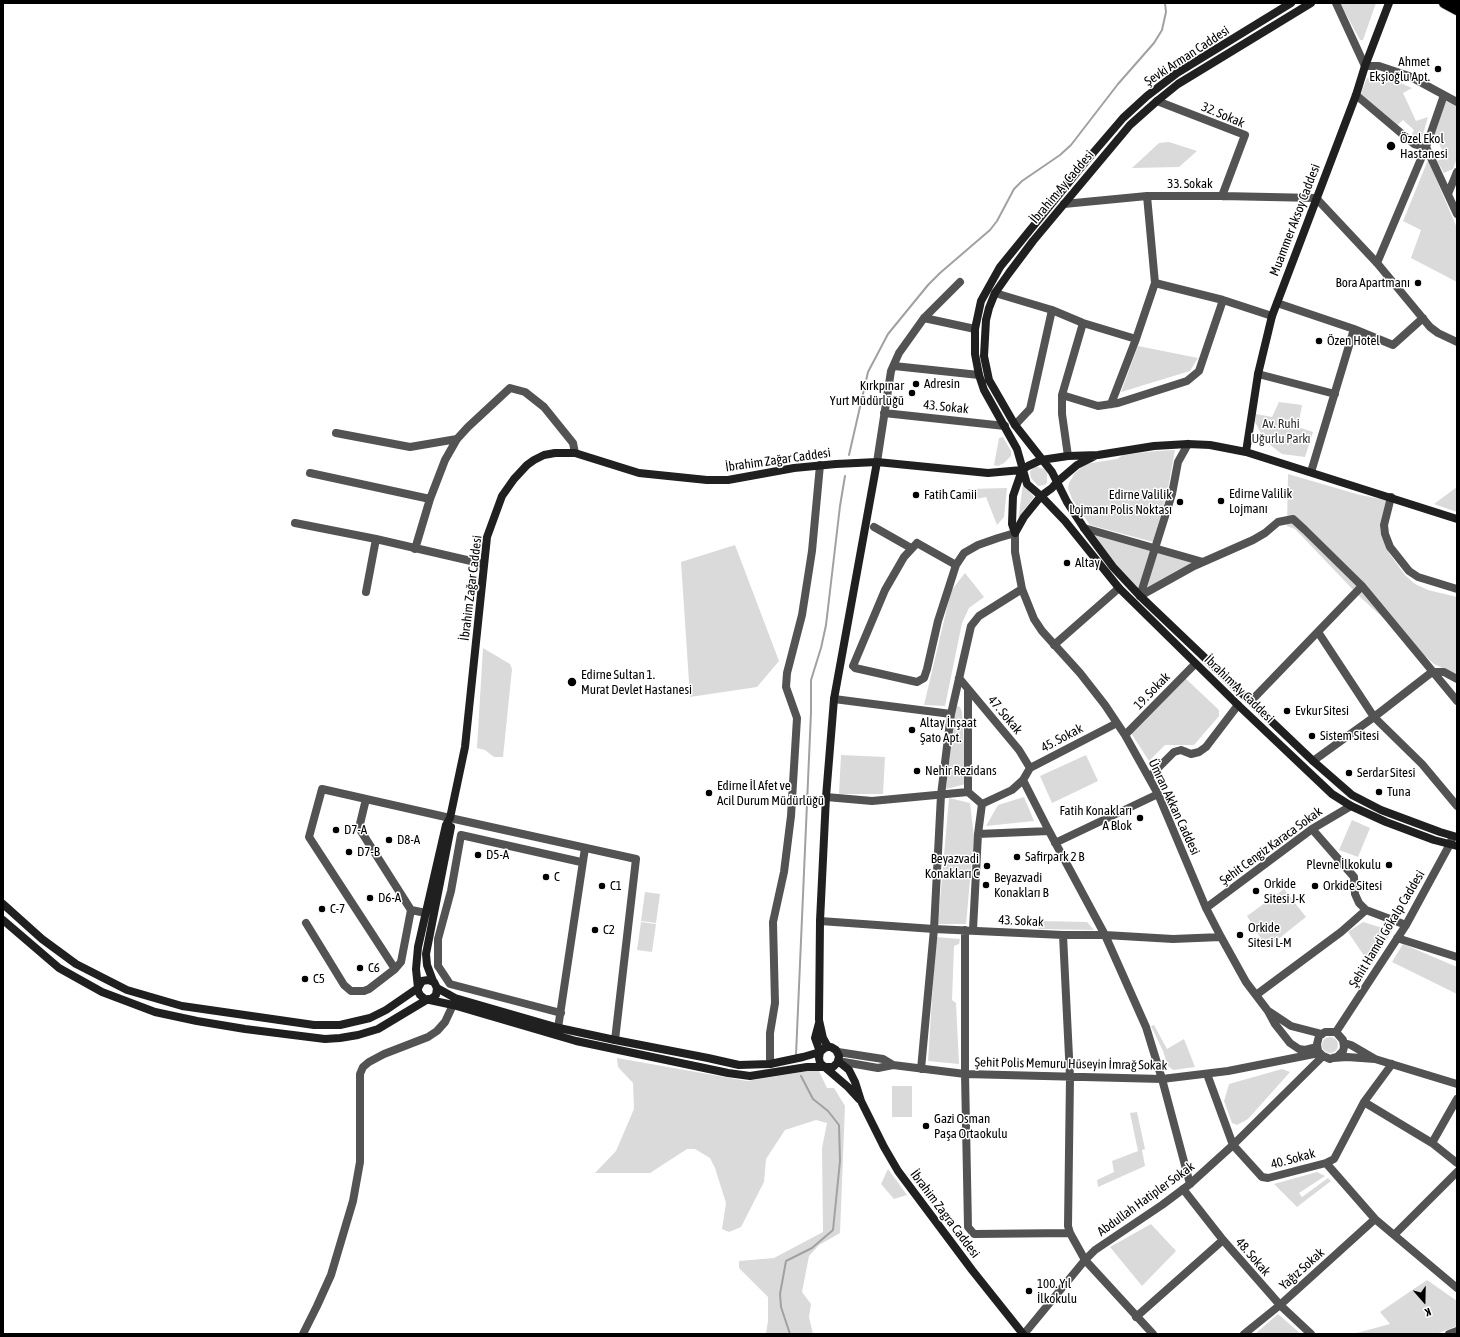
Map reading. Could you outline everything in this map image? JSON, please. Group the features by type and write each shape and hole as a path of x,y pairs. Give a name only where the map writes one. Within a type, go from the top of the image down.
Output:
{"main road":[{"name":"Şevki Arman Caddesi","path":"1022,470 1017,449 984,390 979,375 975,354 975,329 981,301 1000,267 1123,118 1147,96 1177,73 1291,3"},
{"name":"İbrahim Ay Caddesi","path":"1041,460 1015,425 990,380 984,356 986,320 995,293 1025,251 1130,125 1178,84 1311,3"},
{"name":"Muammer Aksoy Caddesi","path":"1246,452 1258,374 1272,316 1356,95 1365,66 1389,3"},
{"path":"1444,3 1457,10"},
{"path":"1016,534 1012,524 1012,507 1016,484 1022,470 1041,460 1068,456 1098,455 1154,446 1188,444 1210,445 1246,452 1457,519"},
{"name":"İbrahim Zağar Caddesi","path":"418,988 416,969 417,956 446,825 450,818 466,736 487,536 502,496 514,479 528,465 544,455 555,453 575,453 639,473 707,480 728,480 820,465 877,462 988,473 1022,470"},
{"path":"1016,534 1024,517 1041,496 1077,466 1098,455"},
{"path":"1041,460 1052,472 1057,482"},
{"path":"825,1067 819,1060 820,1052 815,1038 819,1020 820,920 826,797 834,699 877,462"},
{"path":"1022,470 1027,484 1041,496"},
{"name":"İbrahim Ay Caddesi","path":"1057,482 1067,502 1084,528 1113,567 1140,596 1313,761 1346,790 1367,804 1409,821 1455,836"},
{"name":"İbrahim Ay Caddesi","path":"1041,496 1065,521 1119,588 1195,664 1332,794 1351,806 1401,828 1454,845"},
{"name":"İbrahim Zağar Caddesi","path":"435,984 426,965 426,954 452,824 450,818"},
{"path":"3,904 42,939 76,964 128,990 182,1006 207,1011 329,1026 347,1024 370,1018 386,1010 418,988 424,981 428,980 455,998 558,1032 614,1040 739,1065 770,1064 804,1058 820,1052 824,1048 828,1047 833,1048 838,1052 839,1056 838,1061 833,1067 807,1067 750,1076 728,1073 558,1032 423,998 420,995 418,988"},
{"path":"3,920 59,968 84,983 122,1000 155,1012 197,1021 308,1038 340,1038 358,1035 378,1029 428,999 431,999 436,995 435,984"},
{"path":"819,1020 823,1038 828,1047"},
{"name":"İbrahim Zagra Caddesi","path":"838,1061 849,1070 855,1082 861,1101 898,1171 972,1270 1023,1334"},
{"name":"İbrahim Zagra Caddesi","path":"825,1067 848,1087 861,1101"}],"street":[{"path":"1336,3 1365,66 1378,66 1409,76 1457,102"},
{"path":"1356,95 1414,144 1426,147"},
{"path":"1377,263 1426,147 1444,95"},
{"name":"32. Sokak","path":"1157,101 1245,135 1222,196"},
{"path":"1426,147 1457,214"},
{"path":"1448,194 1457,172"},
{"path":"1112,404 1155,283 1147,196"},
{"name":"33. Sokak","path":"1064,204 1147,196 1316,198"},
{"path":"1316,198 1377,263 1430,327 1438,333 1457,342"},
{"path":"877,462 891,371 900,353 924,318 960,282"},
{"path":"1155,283 1223,300 1272,316"},
{"path":"995,293 1052,310 1083,323 1136,339"},
{"path":"1062,395 1098,406 1112,404 1187,381 1199,371 1223,300"},
{"path":"1277,303 1354,329 1393,345 1423,318"},
{"path":"1015,425 1030,409 1052,310"},
{"path":"924,318 975,329"},
{"path":"1068,456 1062,414 1062,395 1083,323"},
{"path":"1311,472 1354,329"},
{"path":"894,366 979,375"},
{"path":"1258,374 1335,394"},
{"path":"415,549 430,499 445,460 457,439 510,388 525,392 544,407 571,440 575,453"},
{"name":"43. Sokak","path":"884,412 1005,426"},
{"path":"336,433 410,447 457,439"},
{"path":"1140,596 1172,494 1178,462 1188,444"},
{"path":"770,1064 770,1033 775,1003 773,922 784,872 791,816 797,718 786,687 787,673 802,615 812,551 820,465"},
{"path":"310,473 430,499"},
{"path":"1391,497 1384,525 1385,534 1390,547 1410,571 1418,577 1457,589"},
{"path":"1140,596 1194,566 1253,540 1265,533 1278,522 1293,519 1362,586 1432,672 1457,700"},
{"path":"295,523 376,539 484,564"},
{"path":"874,527 911,548"},
{"path":"1084,528 1203,562"},
{"path":"956,565 917,543 911,548 904,557 885,590 856,658 853,666 855,668 916,682 924,678 938,621 956,565 964,553 978,545 1016,534"},
{"name":"Ümran Akkan Caddesi","path":"1016,534 1015,552 1022,589 1034,620 1054,645 1080,673 1125,735 1158,794 1220,938 1246,982 1268,1011"},
{"path":"366,592 376,539"},
{"path":"1251,701 1362,586"},
{"path":"1054,645 1119,588"},
{"path":"921,1069 934,929 941,795 951,714 968,634 974,621 1022,589"},
{"path":"1318,632 1374,717 1422,764 1457,806"},
{"name":"19. Sokak","path":"1125,735 1195,664"},
{"path":"1313,761 1374,717 1432,672 1444,672 1457,679"},
{"name":"47. Sokak","path":"959,678 1019,750 1030,768"},
{"path":"968,690 968,792"},
{"path":"834,699 951,714"},
{"path":"1149,777 1174,752 1181,750 1191,754 1199,752 1206,746 1238,705"},
{"name":"45. Sokak","path":"1030,768 1117,723"},
{"path":"982,804 1012,790 1023,780 1030,768"},
{"path":"1023,780 1105,935 1146,1027 1162,1079 1187,1187"},
{"path":"394,969 309,837 322,789 636,859 614,1040"},
{"path":"826,797 872,801 968,792 982,804"},
{"path":"1055,843 1158,794"},
{"path":"306,923 344,985 351,991 364,991 369,989 394,969 400,962 411,910 359,828 366,798"},
{"path":"982,804 969,930 965,1074 968,1228 974,1234 1070,1233"},
{"name":"Şehit Cengiz Karaca Sokak","path":"1206,908 1312,829 1351,806"},
{"path":"1312,829 1354,877 1355,894 1359,904 1366,910 1406,925"},
{"path":"978,834 1049,830"},
{"path":"561,1013 450,984 438,966 438,939 451,891 461,835 581,862"},
{"name":"Şehit Hamdi Gökalp Caddesi","path":"1336,1032 1406,925 1454,845 1455,836"},
{"path":"558,1032 581,862 585,848"},
{"path":"411,910 426,913"},
{"path":"1256,995 1341,932 1366,910"},
{"name":"43. Sokak","path":"820,920 934,929 1064,935 1105,935 1173,939 1220,938"},
{"path":"1064,935 1070,1077 1068,1226 1070,1233 1085,1260 1153,1334"},
{"path":"1397,938 1457,957"},
{"path":"303,1334 331,1275 353,1202 360,1162 360,1074 363,1067 384,1054 428,1037 445,1022 453,1006"},
{"path":"1268,1011 1291,1026 1322,1034"},
{"path":"1268,1011 1275,1024 1290,1043 1299,1049 1320,1052"},
{"path":"1333,1058 1343,1051 1344,1043 1342,1036 1336,1032 1329,1031 1322,1034 1317,1040 1320,1052 1326,1058 1333,1058 1355,1057 1376,1059"},
{"path":"1344,1043 1351,1045 1376,1059 1457,1084"},
{"path":"838,1052 883,1059 893,1065"},
{"name":"Şehit Polis Memuru Hüseyin İmrağ Sokak","path":"893,1065 965,1074 1162,1079 1207,1074 1270,1064 1320,1052"},
{"name":"Abdullah Hatipler Sokak","path":"1023,1334 1095,1250 1187,1187 1233,1145 1320,1052"},
{"path":"838,1061 878,1068 893,1065"},
{"path":"1392,1064 1364,1102 1334,1159 1326,1163 1375,1220 1457,1288"},
{"path":"1207,1074 1233,1145"},
{"path":"1432,1143 1457,1099"},
{"path":"1364,1102 1432,1143 1457,1163"},
{"name":"40. Sokak","path":"1233,1145 1262,1177 1268,1178 1326,1163"},
{"path":"1394,1235 1457,1172"},
{"name":"48. Sokak","path":"1187,1187 1223,1240 1280,1305 1311,1334"},
{"name":"Yağız Sokak","path":"1244,1334 1280,1305 1375,1220"},
{"path":"1136,1317 1223,1240"},
{"path":"1449,1334 1457,1332"}],"green space":[{"path":"1340,3 1376,3 1363,40 1360,40"},
{"path":"1367,78 1398,82 1412,88 1403,93 1416,121 1428,117 1421,141 1412,134 1414,130 1403,120 1394,128 1359,98"},
{"path":"1446,101 1457,106 1457,158 1453,169 1444,173 1437,161 1445,157 1438,141 1430,144"},
{"path":"1169,142 1197,151 1179,167 1132,168 1159,143"},
{"path":"1428,160 1457,228 1457,282 1411,258 1421,230 1403,221"},
{"path":"1138,346 1198,358 1190,371 1121,392"},
{"name":"Av. Ruhi Uğurlu Parkı","path":"1279,402 1302,405 1298,427 1313,432 1305,457 1282,454 1265,441 1255,422 1256,414 1272,417"},
{"path":"1003,437 1011,451 1011,456 1004,463 998,466 994,465 999,438"},
{"path":"1175,450 1167,494 1153,542 1090,525 1072,499 1068,488 1069,483 1075,473 1085,464 1117,459 1123,455"},
{"path":"1035,466 1044,469 1047,473 1047,482 1045,485 1038,486 1031,478 1030,472"},
{"path":"1288,474 1360,495 1386,500 1380,525 1381,536 1389,553 1405,575 1415,584 1428,590 1457,597 1457,675 1434,664 1359,596 1295,529 1287,526"},
{"path":"1023,484 1034,497 1018,521"},
{"path":"1457,487 1457,512 1434,504"},
{"path":"1007,488 1004,517 997,525 986,497 971,500 968,489"},
{"path":"1084,528 1203,562 1140,596"},
{"path":"735,545 779,661 757,687 690,697 681,562"},
{"path":"965,573 984,597 969,608 962,623 945,706 924,705 951,591"},
{"path":"483,648 510,664 512,669 503,757 494,757 485,750 477,748"},
{"path":"1184,677 1219,710 1219,716 1194,745 1165,745 1149,761 1131,733"},
{"path":"957,706 960,707 962,712 966,784 946,789 955,711"},
{"path":"841,755 885,757 883,794 839,794"},
{"path":"1086,755 1098,781 1052,803 1040,776"},
{"path":"1024,797 1034,821 986,826 998,805"},
{"path":"949,798 970,803 974,837 966,924 938,924"},
{"path":"1352,820 1370,828 1358,857 1339,850"},
{"path":"1284,889 1306,917 1267,948 1247,916"},
{"path":"645,892 660,894 656,923 641,921"},
{"path":"1038,921 1087,922 1094,930 1038,929"},
{"path":"641,922 656,924 652,952 637,950"},
{"path":"1363,922 1392,931 1371,966 1348,932"},
{"path":"936,937 960,939 959,944 954,946 952,1000 956,1003 959,1064 928,1061"},
{"path":"1403,944 1457,967 1457,994 1392,962"},
{"path":"1154,1025 1167,1049 1184,1039 1195,1067 1173,1070 1168,1066 1163,1051 1151,1026"},
{"path":"1330,1037 1336,1039 1338,1045 1336,1051 1330,1053 1324,1051 1322,1045 1324,1039"},
{"path":"617,1058 747,1081 814,1070 819,1071 827,1088 834,1088 845,1106 840,1233 819,1245 809,1256 802,1292 811,1304 809,1317 813,1334 766,1334 768,1321 768,1297 739,1268 739,1261 774,1258 823,1232 822,1148 827,1123 816,1120 785,1130 766,1159 764,1182 741,1227 729,1232 722,1229 726,1203 715,1168 710,1158 695,1149 687,1149 650,1173 595,1173 616,1151 634,1109 633,1083 618,1067"},
{"path":"1282,1069 1290,1072 1248,1119 1237,1125 1232,1123 1224,1101 1229,1084"},
{"path":"892,1086 912,1086 912,1117 892,1117"},
{"path":"1137,1112 1145,1149 1142,1150 1145,1166 1098,1187 1097,1180 1114,1172 1112,1161 1138,1151 1130,1113"},
{"path":"888,1169 907,1195 894,1199 881,1184"},
{"path":"1317,1172 1325,1176 1299,1193 1302,1197 1328,1178 1331,1181 1297,1207 1274,1184"},
{"path":"1151,1224 1176,1251 1142,1286 1110,1247"},
{"path":"1427,1280 1457,1301 1457,1326 1436,1334 1353,1334 1390,1324 1380,1312"},
{"path":"1278,1314 1301,1334 1255,1334"}],"waterway":[{"path":"849,455 868,372 888,334 928,285 990,230 997,221 1014,189 1022,181 1060,155 1071,145 1118,84 1154,43 1162,30 1166,12 1165,3"},
{"path":"796,1055 811,712 811,680 821,648 826,625 845,476"},
{"path":"790,1334 781,1307 780,1294 786,1261 812,1248 833,1230 840,1161 839,1125 828,1111 813,1099 801,1076"}],"place":[{"name":"Ahmet Ekşioğlu Apt.","path":"1438,69"},
{"name":"Özel Ekol Hastanesi","path":"1391,146"},
{"name":"Bora Apartmanı","path":"1418,283"},
{"name":"Özen Hotel","path":"1319,341"},
{"name":"Adresin","path":"916,384"},
{"name":"Kırkpınar Yurt Müdürlüğü","path":"912,393"},
{"name":"Fatih Camii","path":"916,495"},
{"name":"Edirne Valilik Lojmanı","path":"1221,501"},
{"name":"Edirne Valilik Lojmanı Polis Noktası","path":"1180,502"},
{"name":"Altay","path":"1067,563"},
{"name":"Edirne Sultan 1. Murat Devlet Hastanesi","path":"572,682"},
{"name":"Evkur Sitesi","path":"1287,711"},
{"name":"Altay İnşaat Şato Apt.","path":"912,730"},
{"name":"Sistem Sitesi","path":"1312,736"},
{"name":"Nehir Rezidans","path":"917,771"},
{"name":"Serdar Sitesi","path":"1349,773"},
{"name":"Tuna","path":"1379,792"},
{"name":"Edirne İl Afet ve Acil Durum Müdürlüğü","path":"709,793"},
{"name":"Fatih Konakları A Blok","path":"1140,818"},
{"name":"D7-A","path":"336,830"},
{"name":"D8-A","path":"389,840"},
{"name":"D7-B","path":"349,852"},
{"name":"D5-A","path":"478,855"},
{"name":"Safirpark 2 B","path":"1017,857"},
{"name":"Plevne İlkokulu","path":"1389,865"},
{"name":"Beyazvadi Konakları C","path":"987,866"},
{"name":"C","path":"546,877"},
{"name":"Beyazvadi Konakları B","path":"986,885"},
{"name":"C1","path":"602,886"},
{"name":"Orkide Sitesi","path":"1315,886"},
{"name":"Orkide Sitesi J-K","path":"1256,891"},
{"name":"D6-A","path":"370,898"},
{"name":"C-7","path":"322,909"},
{"name":"C2","path":"595,930"},
{"name":"Orkide Sitesi L-M","path":"1240,935"},
{"name":"C6","path":"360,968"},
{"name":"C5","path":"305,979"},
{"name":"Gazi Osman Paşa Ortaokulu","path":"926,1126"},
{"name":"100. Yıl İlkokulu","path":"1029,1291"}]}
